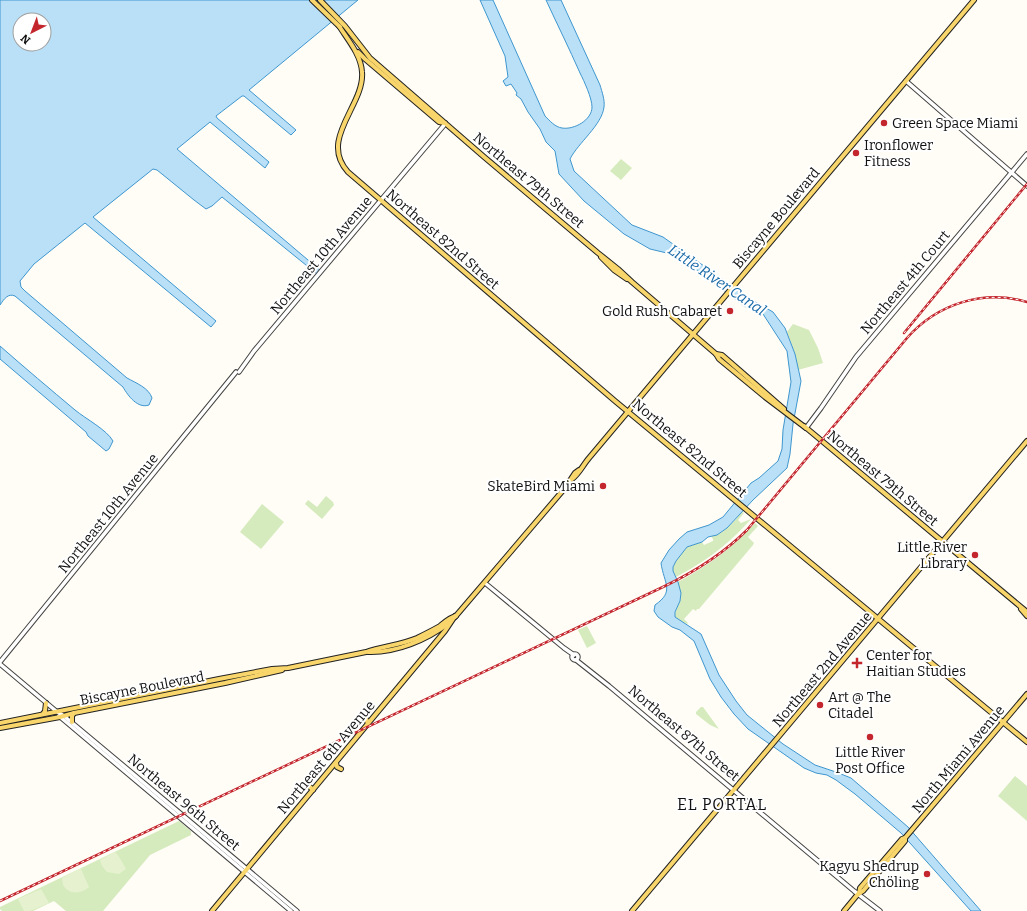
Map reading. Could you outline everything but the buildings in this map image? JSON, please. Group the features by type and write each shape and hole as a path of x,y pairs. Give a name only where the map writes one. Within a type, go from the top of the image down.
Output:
{"main road":[{"path":"312,0 337,24 349,39 353,39 358,47 365,53"},
{"name":"Northeast 79th Street","path":"320,0 356,38 365,53 372,60 442,119 445,124 618,269 716,354 722,356 795,419 1027,612"},
{"name":"Biscayne Boulevard","path":"0,728 276,672 288,668 366,652 412,640 456,616 531,528 536,525 539,518 572,479 575,473 580,469 728,294 974,0"},
{"name":"Northeast 79th Street","path":"349,39 365,59 439,122 445,124"},
{"name":"Northeast 82nd Street","path":"349,39 359,59 362,76 359,90 339,136 338,152 340,160 346,171 628,411 1027,742"},
{"name":"Northeast 2nd Avenue","path":"632,911 1027,441"},
{"name":"Northeast 79th Street","path":"1020,607 1027,616"},
{"name":"Northeast 6th Avenue","path":"212,911 456,616"},
{"name":"Biscayne Boulevard","path":"0,723 272,669 288,668"},
{"path":"187,690 194,684"},
{"path":"141,699 149,693"},
{"name":"North Miami Avenue","path":"844,911 858,894 860,888 902,839 905,838 912,830 1027,694"},
{"path":"43,714 46,703"},
{"path":"72,722 72,716 74,713"},
{"path":"363,718 366,719 368,723"},
{"path":"336,762 336,766 341,769"},
{"path":"308,784 313,790"}],"street":[{"path":"906,81 1027,186"},
{"name":"Northeast 10th Avenue","path":"0,663 234,376 445,124"},
{"name":"Northeast 4th Court","path":"806,428 820,411 856,357 1027,154"},
{"name":"Northeast 87th Street","path":"485,583 573,656 577,655 577,659 586,667 880,911"},
{"name":"Northeast 96th Street","path":"0,663 246,871 297,911"},
{"name":"Northeast 96th Street","path":"62,716 72,722 291,911"}],"green space":[{"path":"621,159 632,168 621,180 610,171"},
{"path":"793,324 809,330 818,348 823,363 798,370 795,354 787,332"},
{"path":"326,496 333,502 334,505 322,519 305,504 308,500 317,507"},
{"path":"262,504 284,522 261,549 240,532"},
{"path":"742,512 744,513 738,520 741,523 751,519 734,537 697,565 676,577 673,567 687,547 702,542 704,545 713,541 711,536 724,530"},
{"path":"755,523 758,526 748,537 754,543 753,545 699,609 696,611 693,609 684,619 688,623 687,624 675,617 681,599 678,582 719,556 738,541"},
{"path":"587,626 596,643 587,648 578,630"},
{"path":"701,707 703,707 719,729 710,725 696,714"},
{"path":"1015,776 1027,786 1027,821 998,796"},
{"path":"179,821 191,831 191,835 150,855 103,911 66,911 54,901 33,911 2,911 0,909 0,907"},
{"path":"115,852 126,869 119,874 107,872 102,866 100,860"},
{"path":"81,869 89,887 79,892 68,891 63,885 62,878"},
{"path":"41,889 49,903 30,911 24,911 18,899"}],"water":[{"path":"0,0 358,0 249,90 296,130 291,135 244,96 216,116 269,162 265,168 210,122 177,149 321,271 317,274 222,197 206,209 157,170 153,169 93,217 216,321 211,327 85,223 34,264 20,281 21,287 25,291 127,378 148,391 152,398 149,405 145,406 134,401 123,387 15,296 10,295 0,305"},
{"name":"Little River Canal","path":"480,0 493,0 545,116 553,124 562,128 567,128 577,126 586,120 592,107 586,85 546,0 561,0 600,85 604,102 604,107 599,120 570,159 574,171 632,225 663,237 752,300 773,312 785,328 795,354 801,381 787,468 753,500 727,528 717,535 708,537 702,542 687,547 676,561 673,571 681,593 680,601 675,612 675,617 701,634 719,675 747,715 783,744 815,765 851,778 908,827 981,911 971,911 901,833 855,794 827,775 816,773 804,768 748,729 721,697 710,679 694,641 680,630 672,627 658,617 654,611 655,605 665,595 667,587 661,563 669,550 687,532 709,525 723,517 751,483 778,461 782,449 783,430 791,382 787,351 763,314 744,306 700,272 671,254 650,249 624,234 584,201 559,174 555,151 546,142 540,129 521,99 516,95 517,93 511,84 506,86 503,81 508,77 505,56"},
{"path":"0,346 75,410 106,433 113,441 109,449 106,451 88,436 86,432 0,359"}],"railway":[{"path":"904,333 1027,184"},
{"path":"0,901 688,574 719,554 747,530 907,338 919,326 932,316 962,302 994,297 1010,298 1027,302"}],"place":[{"name":"Green Space Miami","path":"884,123"},
{"name":"Ironflower Fitness","path":"856,153"},
{"name":"Gold Rush Cabaret","path":"730,311"},
{"name":"SkateBird Miami","path":"603,486"},
{"name":"Little River Library","path":"975,555"},
{"name":"Center for Haitian Studies","path":"857,663"},
{"name":"Art @ The Citadel","path":"820,705"},
{"name":"Little River Post Office","path":"870,737"},
{"name":"Kagyu Shedrup Chöling","path":"927,874"}],"district":[{"name":"EL PORTAL","path":"722,804"}]}
